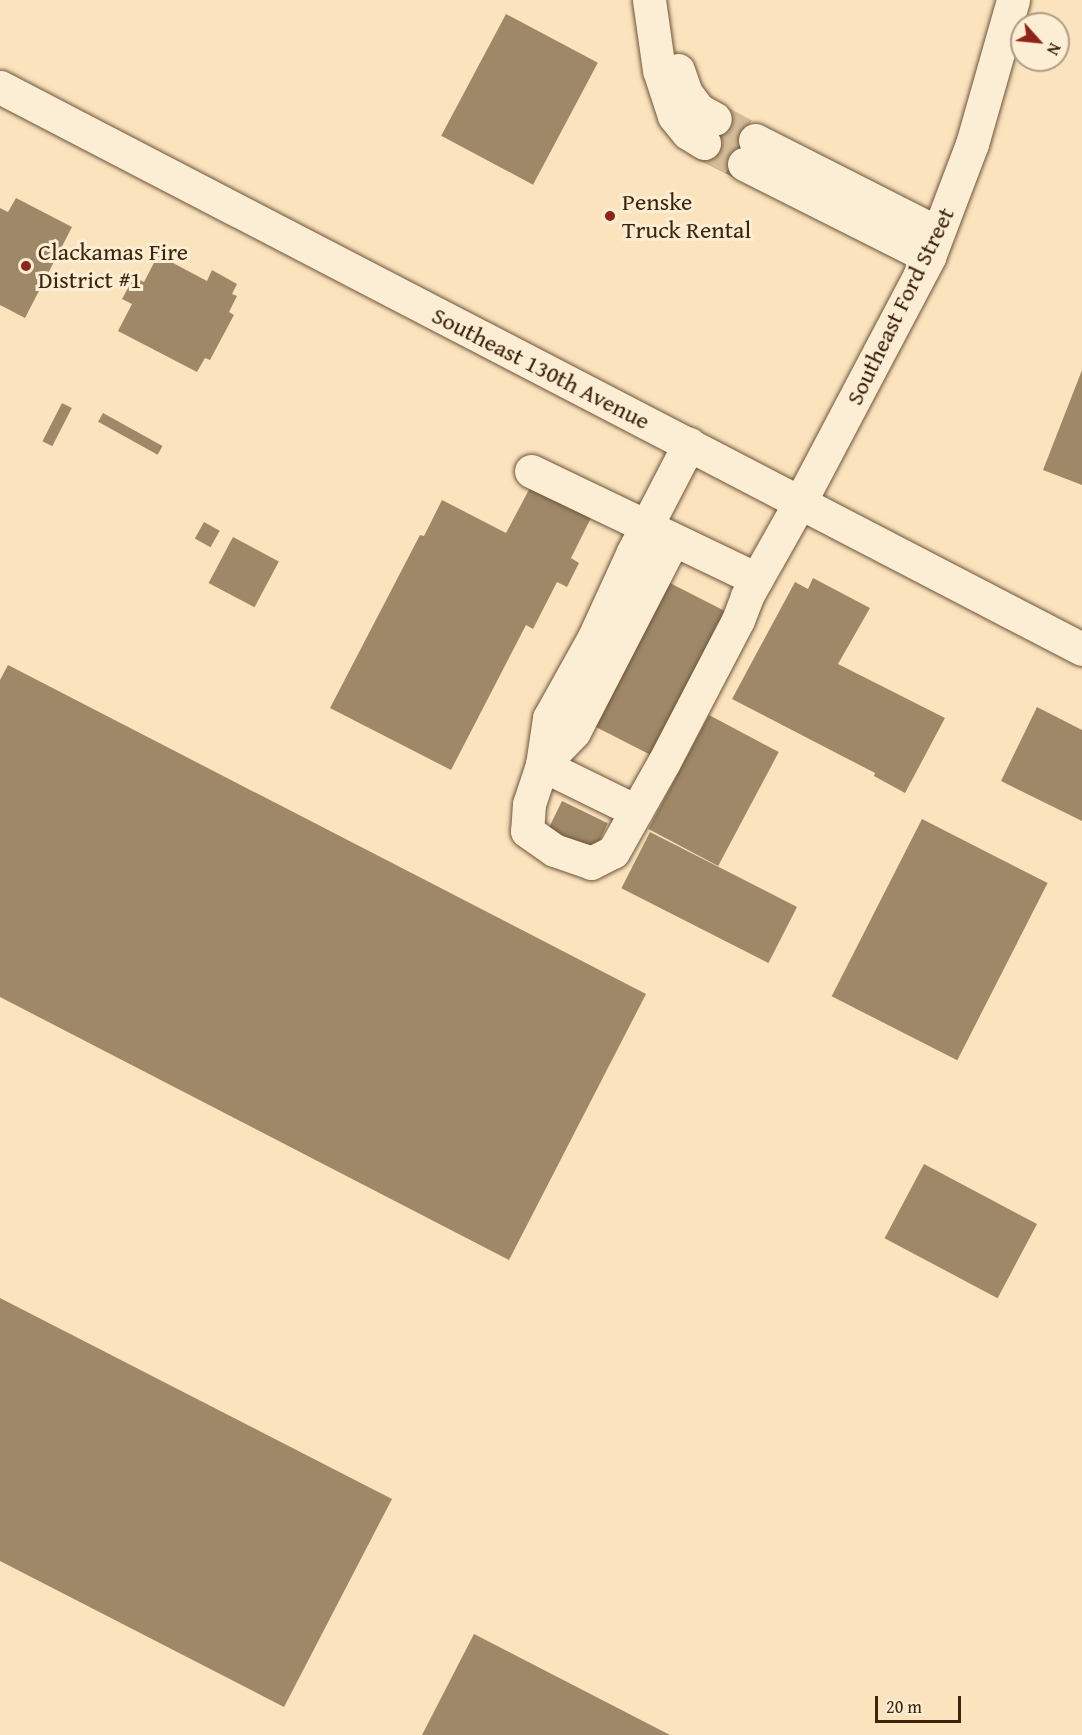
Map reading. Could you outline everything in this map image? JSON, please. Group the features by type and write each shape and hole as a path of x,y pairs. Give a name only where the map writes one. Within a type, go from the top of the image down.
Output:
{"street":[{"path":"649,0 659,70 674,116 688,133 709,131 699,110 686,93 678,69 669,0"},
{"name":"Southeast Ford Street","path":"542,765 529,804 527,831 554,850 591,863 613,852 717,661 756,579 800,502 934,245 990,88 1013,0"},
{"name":"Southeast 130th Avenue","path":"0,87 1082,649"},
{"path":"750,152 934,245"},
{"path":"636,811 542,765 549,718 594,637 659,533 689,444"},
{"path":"531,471 756,579"}],"building":[{"path":"506,14 598,63 533,185 441,136"},
{"path":"717,114 758,135 736,179 695,158"},
{"name":"Clackamas Fire District #1","path":"16,198 72,227 25,318 0,305 0,208 8,212"},
{"path":"158,255 207,281 212,270 237,284 232,294 237,296 229,312 234,315 210,360 205,358 197,372 118,331 132,304 122,299 134,277 144,282"},
{"path":"1082,370 1082,485 1043,470"},
{"path":"62,403 72,408 52,446 42,441"},
{"path":"103,413 162,446 158,455 98,422"},
{"path":"532,484 592,516 571,558 579,563 567,587 557,582 533,629 526,625 451,770 330,708 420,535 424,536 442,500 506,533"},
{"path":"204,522 220,531 211,547 195,539"},
{"path":"233,537 279,561 255,607 209,583"},
{"path":"813,578 870,608 838,664 945,718 905,793 874,776 875,773 732,699 795,582 808,589"},
{"path":"668,582 727,612 653,756 594,726"},
{"path":"8,665 646,994 509,1260 0,997 0,680"},
{"path":"1037,707 1082,730 1082,821 1001,781"},
{"path":"709,715 779,752 718,866 648,829"},
{"path":"562,801 608,823 594,851 548,829"},
{"path":"922,819 1048,883 957,1060 832,996"},
{"path":"650,832 797,907 768,963 621,888"},
{"path":"924,1164 1037,1224 998,1298 885,1238"},
{"path":"0,1298 392,1499 284,1707 0,1561"},
{"path":"474,1634 670,1735 422,1735"}],"tunnel":[{"path":"715,119 755,140"},
{"path":"704,143 744,164"}],"place":[{"name":"Penske Truck Rental","path":"610,216"},
{"name":"Clackamas Fire District #1","path":"26,266"}]}
